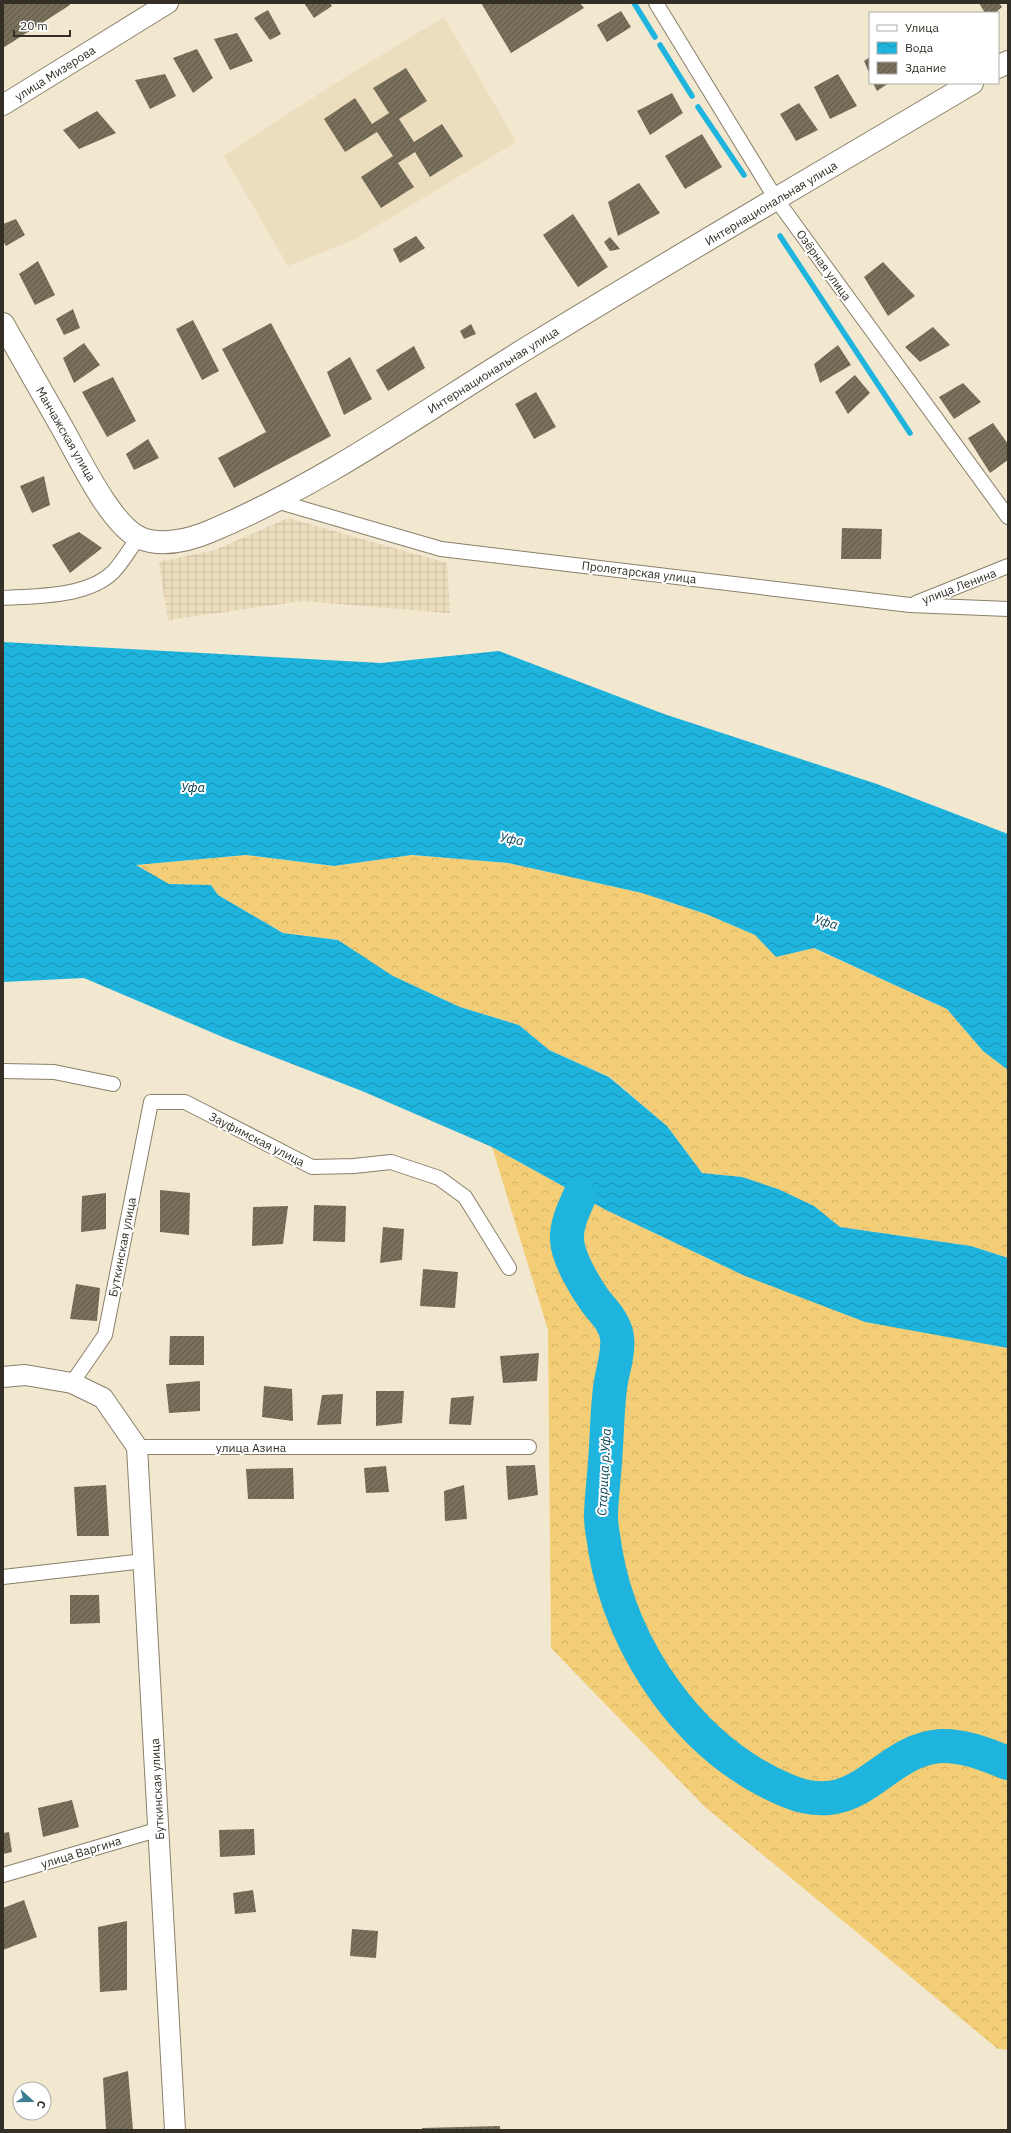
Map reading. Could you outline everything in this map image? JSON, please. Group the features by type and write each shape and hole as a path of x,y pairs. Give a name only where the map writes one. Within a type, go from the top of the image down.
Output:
{"main road":[{"path":"999,66 1008,62"},
{"name":"Интернациональная улица","path":"139,537 156,542 172,542 191,538 209,532 276,501 399,430 531,346 970,84"},
{"name":"Манчажская улица","path":"3,324 93,482 114,514 125,527 139,537"}],"street":[{"name":"улица Мизерова","path":"3,105 168,3"},
{"name":"Озёрная улица","path":"656,3 776,199 1008,517"},
{"name":"Пролетарская улица","path":"276,501 441,549 910,605 1008,609"},
{"path":"3,598 56,594 93,586 113,572 139,537"},
{"name":"улица Ленина","path":"910,605 1008,566"},
{"path":"3,1071 54,1072 113,1084"},
{"name":"Зауфимская улица","path":"151,1102 185,1102 312,1167 354,1166 391,1162 439,1178 465,1197 508,1268"},
{"name":"Буткинская улица","path":"72,1383 105,1335 151,1102"},
{"path":"3,1377 25,1375 72,1383 103,1398 137,1447"},
{"name":"Буткинская улица","path":"137,1447 176,2130"},
{"name":"улица Азина","path":"137,1447 529,1447"},
{"path":"3,1577 144,1561"},
{"name":"улица Варгина","path":"3,1875 160,1829"}],"shaded area":[{"path":"444,17 516,142 355,239 288,266 224,156 331,86"},
{"path":"288,518 447,563 450,613 302,601 168,620 159,562 215,550"}],"green space":[{"path":"246,855 334,866 412,855 508,863 642,893 706,914 755,935 776,957 813,948 947,1009 983,1051 1008,1070 1008,1258 971,1246 840,1227 814,1206 742,1177 702,1173 667,1126 610,1077 549,1050 519,1025 460,1007 393,976 338,940 283,933 218,895 211,885 168,884 136,865"},
{"path":"492,1147 606,1210 745,1276 995,1346 1008,1348 1008,2050 998,2049 705,1807 551,1648 548,1330"}],"water":[{"name":"Уфа","path":"3,642 381,663 499,651 664,714 877,784 1008,834 1008,1070 983,1051 947,1009 814,948 776,957 755,935 706,914 642,893 508,863 412,855 334,866 246,855 136,865 169,884 211,885 218,895 283,933 338,940 393,976 460,1007 519,1025 549,1050 609,1077 667,1126 702,1173 742,1177 778,1189 814,1206 840,1227 971,1246 1008,1258 1008,1348 865,1322 745,1276 606,1210 492,1147 362,1091 225,1038 84,978 3,982"}],"building":[{"path":"3,3 69,3 70,5 3,48"},
{"path":"304,3 330,3 332,6 314,18"},
{"path":"481,3 580,3 584,8 511,53"},
{"path":"979,3 999,3 1002,7 996,12 984,12"},
{"path":"268,10 281,34 270,40 254,18"},
{"path":"621,11 631,27 607,42 597,25"},
{"path":"237,33 253,61 230,70 214,39"},
{"path":"197,49 213,78 193,93 173,58"},
{"path":"869,58 869,73 864,61"},
{"path":"406,68 427,101 399,119 414,142 442,124 463,156 430,177 415,152 398,163 414,187 381,208 361,177 393,156 377,132 345,152 324,119 355,98 372,124 389,113 373,88"},
{"path":"165,74 176,96 150,109 135,80"},
{"path":"838,74 857,106 830,119 814,87"},
{"path":"874,84 888,84 877,91"},
{"path":"672,93 683,113 650,135 637,111"},
{"path":"799,103 818,130 796,141 780,114"},
{"path":"97,111 116,133 79,149 63,130"},
{"path":"702,134 722,167 685,189 665,156"},
{"path":"639,183 660,213 618,236 608,202"},
{"path":"573,214 608,267 578,287 543,235"},
{"path":"16,219 25,235 6,246 3,241 3,224"},
{"path":"416,236 425,248 400,263 393,249"},
{"path":"610,237 620,249 610,251 604,242"},
{"path":"38,261 55,295 35,305 19,274"},
{"path":"883,262 915,296 888,316 864,277"},
{"path":"73,309 80,328 64,335 56,319"},
{"path":"193,320 219,371 202,380 176,329"},
{"path":"271,323 331,436 234,488 218,458 266,432 222,349"},
{"path":"471,324 476,334 464,339 460,331"},
{"path":"933,327 950,345 920,362 905,347"},
{"path":"84,343 100,365 74,383 63,358"},
{"path":"838,345 851,365 820,383 814,364"},
{"path":"414,346 425,368 388,391 376,370"},
{"path":"350,357 372,399 344,415 327,372"},
{"path":"855,375 870,393 848,414 835,392"},
{"path":"113,377 136,421 107,437 82,392"},
{"path":"963,383 981,402 954,419 939,397"},
{"path":"536,392 556,427 534,439 515,404"},
{"path":"993,423 1008,444 1008,460 990,473 968,438"},
{"path":"148,439 159,458 134,470 126,454"},
{"path":"44,476 50,505 32,513 20,486"},
{"path":"842,528 882,529 881,559 841,559"},
{"path":"79,532 102,548 70,573 52,545"},
{"path":"160,1190 190,1193 189,1235 160,1232"},
{"path":"106,1193 106,1229 81,1232 82,1196"},
{"path":"314,1205 346,1206 345,1242 313,1241"},
{"path":"288,1206 283,1244 252,1246 253,1207"},
{"path":"383,1227 404,1229 402,1260 380,1263"},
{"path":"423,1269 458,1272 455,1308 420,1306"},
{"path":"76,1284 100,1288 97,1321 70,1319"},
{"path":"170,1336 204,1336 204,1365 169,1365"},
{"path":"539,1353 537,1381 503,1383 500,1356"},
{"path":"200,1381 200,1411 169,1413 166,1384"},
{"path":"264,1386 292,1389 293,1421 262,1417"},
{"path":"376,1391 404,1391 402,1423 376,1426"},
{"path":"343,1394 341,1424 317,1425 322,1395"},
{"path":"474,1396 471,1425 449,1424 451,1398"},
{"path":"535,1465 538,1495 508,1500 506,1466"},
{"path":"386,1466 389,1492 366,1493 364,1468"},
{"path":"293,1468 294,1499 248,1499 246,1469"},
{"path":"106,1485 109,1536 77,1536 74,1487"},
{"path":"464,1485 467,1519 445,1521 444,1491"},
{"path":"70,1595 99,1595 100,1623 70,1624"},
{"path":"72,1800 79,1827 43,1837 38,1808"},
{"path":"254,1829 255,1855 220,1857 219,1830"},
{"path":"9,1832 12,1852 3,1854 3,1833"},
{"path":"253,1890 256,1912 235,1914 233,1893"},
{"path":"24,1900 37,1937 3,1950 3,1908"},
{"path":"127,1921 127,1990 100,1992 98,1927"},
{"path":"352,1929 378,1931 376,1958 350,1956"},
{"path":"128,2071 133,2130 106,2130 103,2078"},
{"path":"500,2126 500,2130 422,2130 422,2128"}],"waterway":[{"path":"634,3 655,37"},
{"path":"660,45 692,96"},
{"path":"698,107 744,175"},
{"path":"780,236 910,433"},
{"name":"Старица р.Уфа","path":"580,1195 568,1228 567,1240 570,1255 582,1281 612,1323 617,1337 616,1357 609,1397 605,1469 601,1503 601,1521 605,1549 614,1587 627,1624 645,1659 666,1693 692,1723 721,1751 753,1773 788,1791 813,1798 834,1797 853,1791 902,1759 920,1750 941,1746 967,1749 1008,1763"}]}
